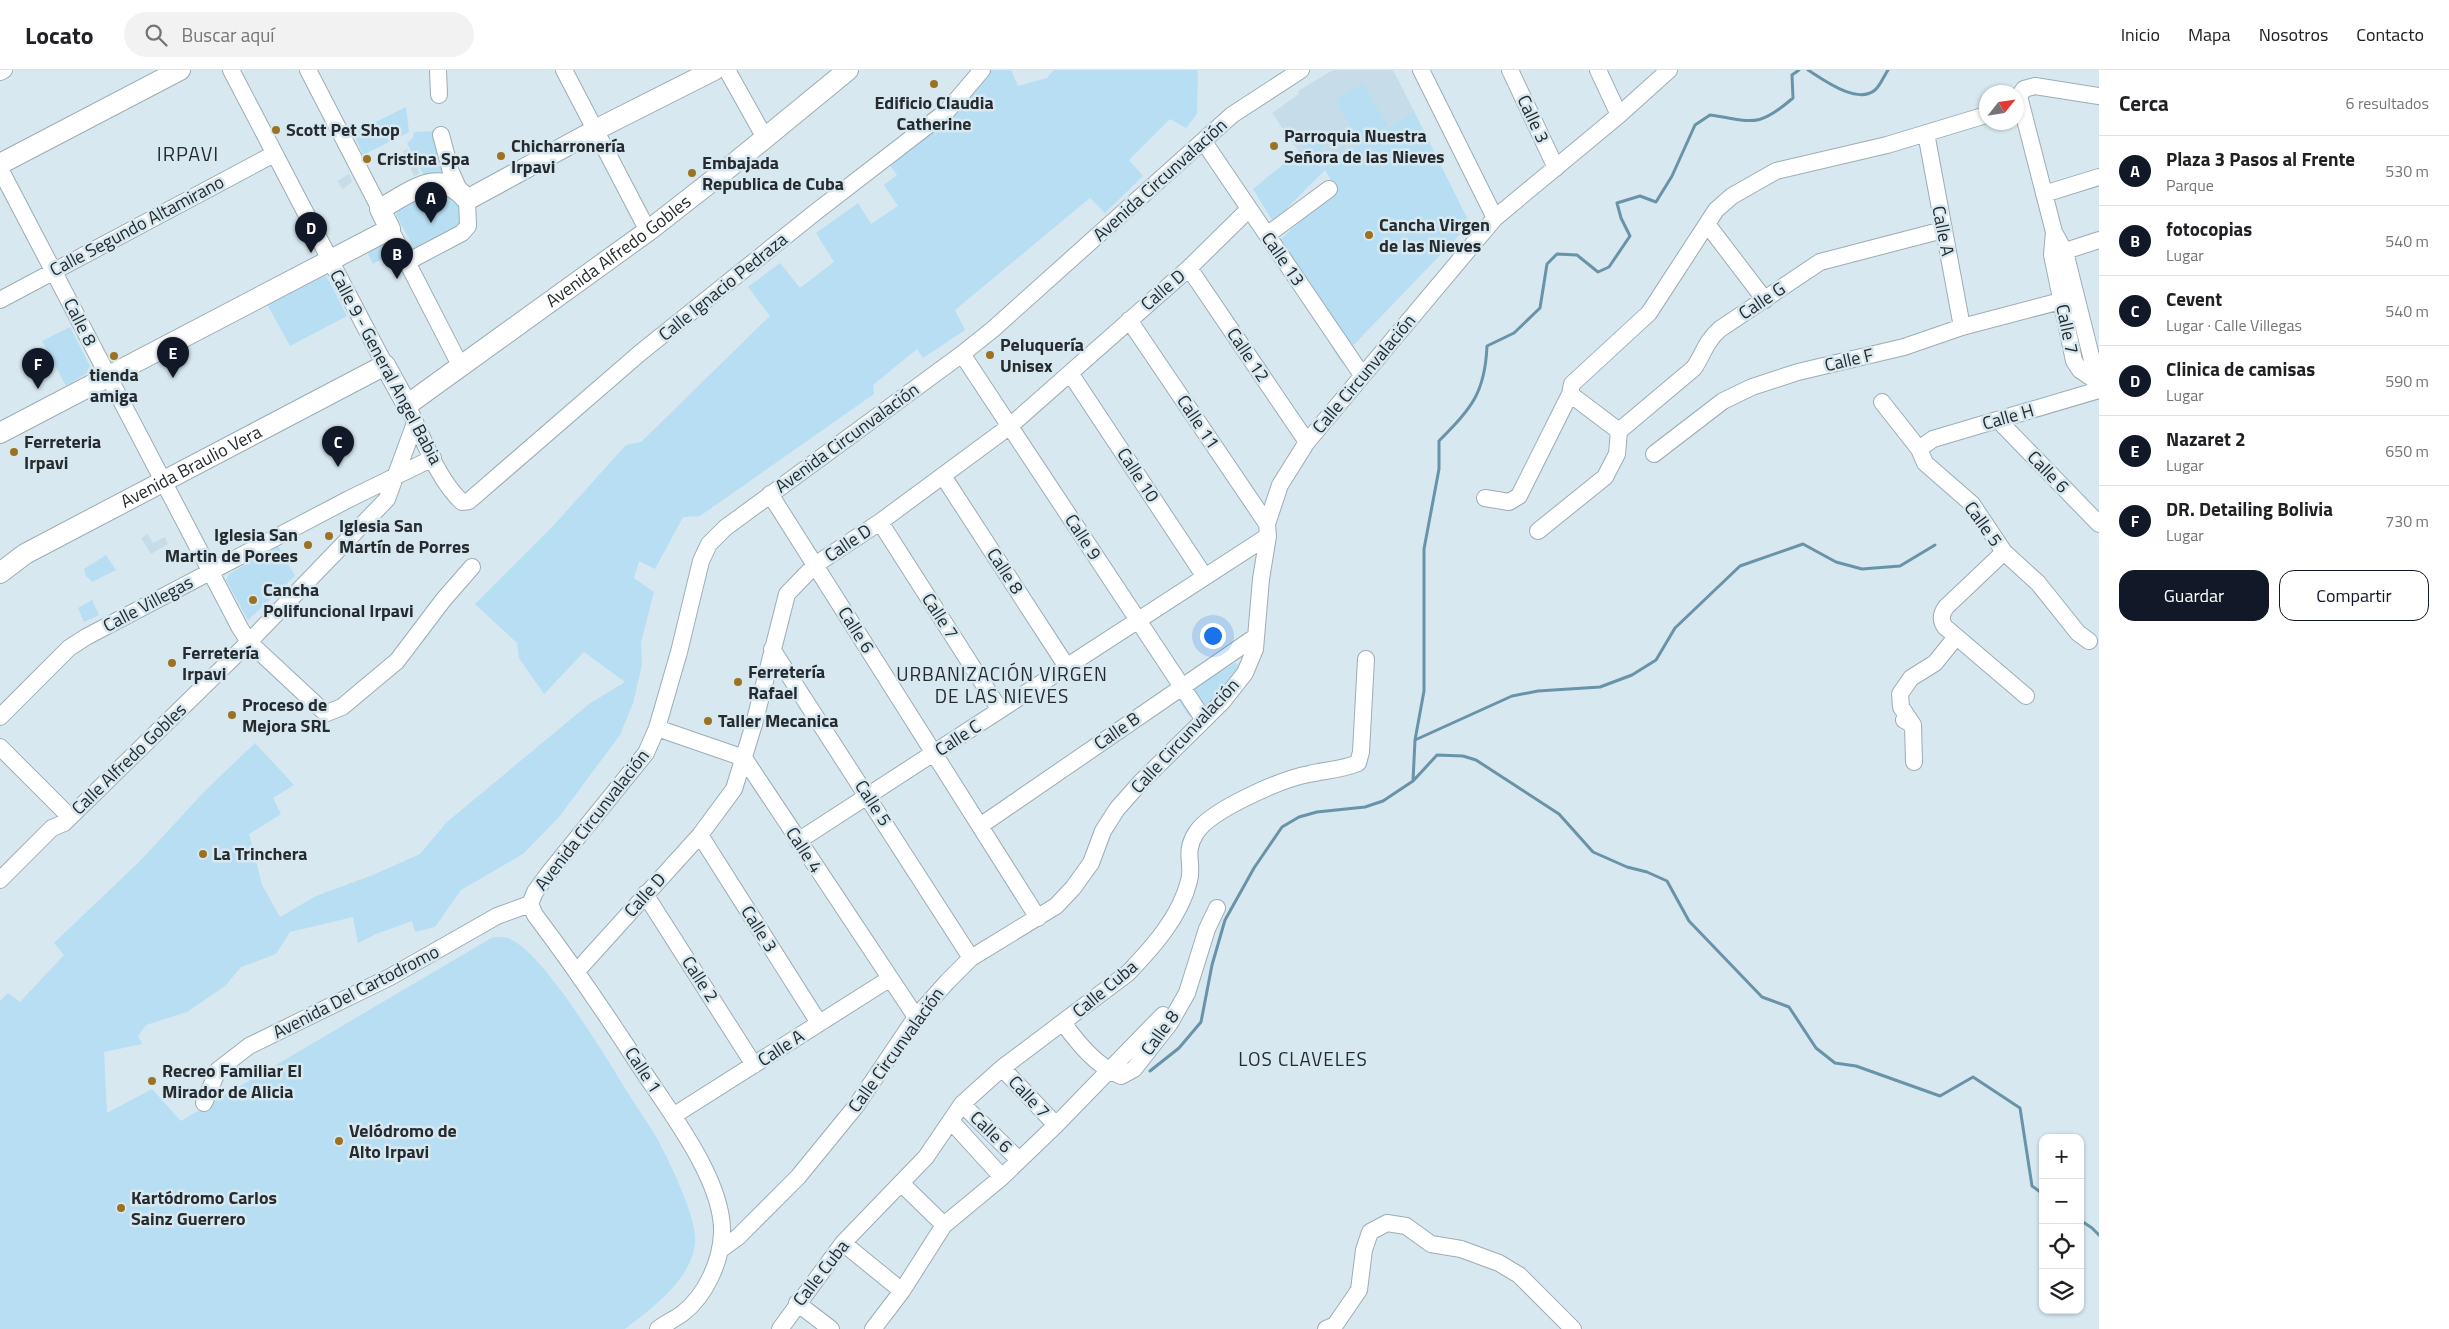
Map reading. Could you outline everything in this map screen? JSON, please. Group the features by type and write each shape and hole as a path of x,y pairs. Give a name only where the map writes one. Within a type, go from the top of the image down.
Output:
{"main road":[{"path":"0,164 180,70"},
{"path":"0,433 390,229 380,209 432,182 444,182 463,195 714,70"},
{"name":"Avenida Alfredo Gobles","path":"407,405 648,231 848,70"},
{"name":"Calle 9 - General Angel Babia","path":"385,365 407,405"},
{"name":"Avenida Braulio Vera","path":"0,573 25,554 385,365"}],"street":[{"path":"0,72 4,70"},
{"name":"Calle 9 - General Angel Babia","path":"230,70 385,365"},
{"path":"308,70 380,209"},
{"path":"438,70 439,95"},
{"path":"564,70 648,231"},
{"path":"728,70 760,128 767,137"},
{"name":"Calle Ignacio Pedraza","path":"462,502 469,501 640,353 817,211 948,110 982,70"},
{"name":"Avenida Circunvalación","path":"530,904 535,892 548,874 646,753 657,728 679,652 701,562 709,544 725,528 992,330 1232,115 1300,70"},
{"path":"1421,70 1494,218"},
{"name":"Calle 3","path":"1510,70 1556,168"},
{"path":"1598,70 1619,115"},
{"name":"Calle Circunvalación","path":"720,1250 738,1237 798,1177 856,1106 916,1017 971,958 1056,906 1091,863 1103,831 1117,809 1204,720 1245,673 1255,649 1267,530 1280,485 1307,442 1494,218 1556,168 1670,70"},
{"path":"2024,91 2035,86 2099,96"},
{"path":"1485,498 1509,502 1519,496 1570,394 1572,384 1649,313 1716,210 1732,196 1776,171 1887,145 1979,117"},
{"name":"Calle 7","path":"2024,123 2054,232 2069,299 2074,361 2091,362 2098,385"},
{"name":"Calle A","path":"1926,133 1962,328"},
{"path":"407,262 462,233 468,226 463,195 441,135"},
{"name":"Calle 13","path":"1204,142 1248,210 1362,375"},
{"name":"Calle Segundo Altamirano","path":"0,300 53,270 274,154"},
{"name":"Calle 8","path":"0,169 210,572 249,642 322,710 327,713 342,707 397,661 444,599 472,567"},
{"path":"2044,194 2099,177"},
{"path":"1267,235 1329,189"},
{"name":"Calle D","path":"577,971 700,835 734,789 744,758 787,594 815,565 880,522 1010,426 1189,268 1248,210"},
{"path":"1708,224 1765,300"},
{"path":"390,229 461,367"},
{"name":"Calle G","path":"1619,431 1694,368 1708,340 1720,329 1820,262 1943,230"},
{"path":"2058,253 2099,240"},
{"name":"Calle 12","path":"1189,268 1307,442"},
{"name":"Calle F","path":"1654,454 1723,401 1752,387 1798,372 1904,346 2069,299"},
{"name":"Calle 11","path":"1129,320 1267,530"},
{"name":"Calle 9","path":"962,354 1204,720"},
{"name":"Calle 10","path":"1070,372 1205,577"},
{"name":"Calle H","path":"1919,449 1933,439 1998,420 2098,385"},
{"path":"1538,531 1605,477 1617,454 1619,431 1570,394"},
{"name":"Calle 5","path":"1882,402 1919,449 1925,463 1972,504 2004,552 2038,583 2078,633 2089,641"},
{"name":"Calle 9 - General Angel Babia","path":"407,405 433,458 456,496 462,502"},
{"name":"Calle 6","path":"1998,420 2099,524"},
{"name":"Calle Alfredo Gobles","path":"0,880 52,828 64,824 249,642 387,499 415,423"},
{"name":"Calle Villegas","path":"0,717 69,648 86,637 433,458"},
{"name":"Calle 8","path":"943,476 1067,667"},
{"name":"Calle 6","path":"770,494 1038,918"},
{"name":"Calle 7","path":"880,522 1000,710"},
{"name":"Calle C","path":"798,841 1205,577 1267,530"},
{"path":"2004,552 1942,613 1943,624 2026,696"},
{"name":"Calle B","path":"980,826 1255,637"},
{"path":"1914,762 1913,725 1901,707 1900,694 1911,678 1935,663 1956,637"},
{"name":"Calle 5","path":"772,650 971,958"},
{"name":"Calle Cuba","path":"780,1329 797,1303 843,1243 926,1158 962,1104 1002,1068 1128,973 1164,931 1190,880 1190,845 1197,831 1220,812 1271,786 1310,774 1344,769 1358,763 1362,752 1366,658"},
{"path":"1897,717 1913,725"},
{"path":"657,728 744,758"},
{"path":"0,747 70,816"},
{"name":"Calle 4","path":"744,758 916,1017"},
{"name":"Calle 3","path":"700,835 819,1024"},
{"name":"Calle 2","path":"645,894 754,1064"},
{"name":"Calle 1","path":"530,904 535,915 577,971 694,1150 718,1204 722,1231 720,1250"},
{"name":"Avenida Del Cartodromo","path":"204,1103 218,1070 249,1046 390,977 497,916 530,904"},
{"name":"Calle 8","path":"1109,1072 1121,1076 1134,1069 1170,1023 1187,993 1206,929 1217,908"},
{"name":"Calle A","path":"673,1116 889,979"},
{"path":"873,1329 902,1291 944,1225 1002,1177 1109,1072 1163,1015"},
{"path":"1063,1023 1098,1063 1109,1072"},
{"name":"Calle 7","path":"1002,1068 1056,1125"},
{"name":"Calle 6","path":"962,1104 1019,1160"},
{"path":"951,1121 1002,1177"},
{"path":"901,1183 944,1225"},
{"path":"1326,1329 1335,1325 1359,1290 1364,1250 1370,1232 1387,1223 1406,1226 1431,1244 1461,1249 1499,1263 1519,1274 1573,1329"},
{"path":"843,1243 902,1291"},
{"path":"658,1329 684,1312 705,1289 720,1250"},
{"path":"797,1303 831,1329"}],"shaded area":[{"path":"984,70 1011,70 1018,86 1047,78 1054,70 1198,70 1197,114 1186,128 1170,119 1129,160 1143,176 1105,213 1090,198 955,310 965,330 923,358 917,349 873,385 874,394 700,516 683,517 655,569 639,561 634,578 654,592 641,642 642,665 633,703 620,735 559,817 523,854 461,890 435,927 415,932 412,921 376,934 358,943 353,917 290,932 276,954 241,967 225,986 187,1012 146,1025 138,1036 142,1044 104,1052 107,1113 152,1089 181,1121 493,937 508,938 522,947 539,963 556,984 590,1032 665,1153 682,1191 692,1218 694,1230 693,1254 680,1279 659,1302 625,1329 0,1329 0,1001 8,993 20,1002 64,955 54,943 140,861 204,792 255,743 294,785 273,798 281,814 249,834 262,885 280,917 316,896 373,875 420,854 447,822 589,704 625,682 584,652 544,694 519,658 517,643 475,604 553,526 626,445 641,442 770,316 748,287 780,263 800,288 834,262 816,233 858,203 871,224 898,206 884,185 897,175 888,162"},
{"path":"1333,70 1393,70 1414,111 1320,169 1322,133 1299,152 1272,113 1299,94 1298,91"},
{"path":"1363,83 1388,126 1360,142 1335,100"},
{"path":"406,107 409,132 363,155 353,133"},
{"name":"Cancha Virgen de las Nieves","path":"1414,111 1470,224 1344,355 1343,365 1270,249 1336,188 1325,170 1282,213 1272,220 1253,189 1323,132 1320,169"},
{"path":"435,131 444,174 424,176 407,143 413,138 414,132"},
{"path":"408,149 420,173 414,176 403,151"},
{"path":"349,174 352,182 343,189 337,181"},
{"path":"432,188 447,190 462,208 460,227 422,250 414,247 396,215 397,210"},
{"path":"388,241 394,252 373,264 367,252"},
{"path":"326,275 347,316 290,346 267,304"},
{"path":"70,327 92,370 66,386 42,341"},
{"path":"148,534 153,543 165,537 168,544 151,554 141,538"},
{"name":"Cancha Polifuncional Irpavi","path":"278,546 295,576 248,620 226,580 229,574"},
{"path":"106,555 116,570 92,582 86,576 84,569"},
{"path":"92,600 99,615 84,622 78,608"},
{"path":"1235,663 1239,665 1237,671 1196,717 1189,716 1179,701 1181,695"}],"waterway":[{"path":"1150,1071 1179,1048 1201,1022 1212,965 1225,920 1254,868 1282,827 1299,817 1317,812 1365,807 1383,801 1413,781 1415,740 1424,691 1424,549 1439,469 1439,441 1460,419 1474,399 1483,376 1487,346 1514,333 1540,308 1547,264 1557,254 1577,255 1598,272 1609,267 1630,236 1621,218 1617,203 1640,196 1656,202 1672,176 1695,125 1710,115 1746,120 1762,119 1771,115 1793,98 1792,75 1799,70"},
{"path":"1808,70 1831,85 1859,95 1868,94 1875,90 1888,70"},
{"path":"1415,740 1512,696 1538,691 1600,687 1632,675 1656,660 1675,628 1740,566 1803,544 1836,562 1862,569 1900,566 1935,545"},
{"path":"1414,780 1437,755 1463,756 1476,760 1559,814 1593,852 1627,867 1647,872 1667,881 1689,921 1762,997 1789,1007 1816,1048 1835,1063 1856,1066 1940,1096 1973,1077 2020,1108 2032,1186 2039,1191"},
{"path":"2084,1223 2099,1235"}],"place":[{"name":"Edificio Claudia Catherine","path":"934,84"},
{"name":"Scott Pet Shop","path":"276,130"},
{"name":"Parroquia Nuestra Señora de las Nieves","path":"1274,146"},
{"name":"Chicharronería Irpavi","path":"501,156"},
{"name":"Cristina Spa","path":"367,159"},
{"name":"Embajada Republica de Cuba","path":"692,173"},
{"name":"Plaza 3 Pasos al Frente","path":"431,223"},
{"name":"Cancha Virgen de las Nieves","path":"1369,235"},
{"name":"Clinica de camisas","path":"311,253"},
{"name":"fotocopias","path":"397,279"},
{"name":"Peluquería Unisex","path":"990,355"},
{"name":"tienda amiga","path":"114,356"},
{"name":"Nazaret 2","path":"173,378"},
{"name":"DR. Detailing Bolivia","path":"38,389"},
{"name":"Ferreteria Irpavi","path":"14,452"},
{"name":"Cevent","path":"338,467"},
{"name":"Iglesia San Martín de Porres","path":"329,536"},
{"name":"Iglesia San Martin de Porees","path":"308,545"},
{"name":"Cancha Polifuncional Irpavi","path":"253,600"},
{"name":"Ferretería Irpavi","path":"172,663"},
{"name":"Ferretería Rafael","path":"738,682"},
{"name":"Proceso de Mejora SRL","path":"232,715"},
{"name":"Taller Mecanica","path":"708,721"},
{"name":"La Trinchera","path":"203,854"},
{"name":"Recreo Familiar El Mirador de Alicia","path":"152,1081"},
{"name":"Velódromo de Alto Irpavi","path":"339,1141"},
{"name":"Kartódromo Carlos Sainz Guerrero","path":"121,1208"}],"district":[{"name":"IRPAVI","path":"188,154"},
{"name":"URBANIZACIÓN VIRGEN DE LAS NIEVES","path":"1002,685"},
{"name":"LOS CLAVELES","path":"1303,1059"}]}
